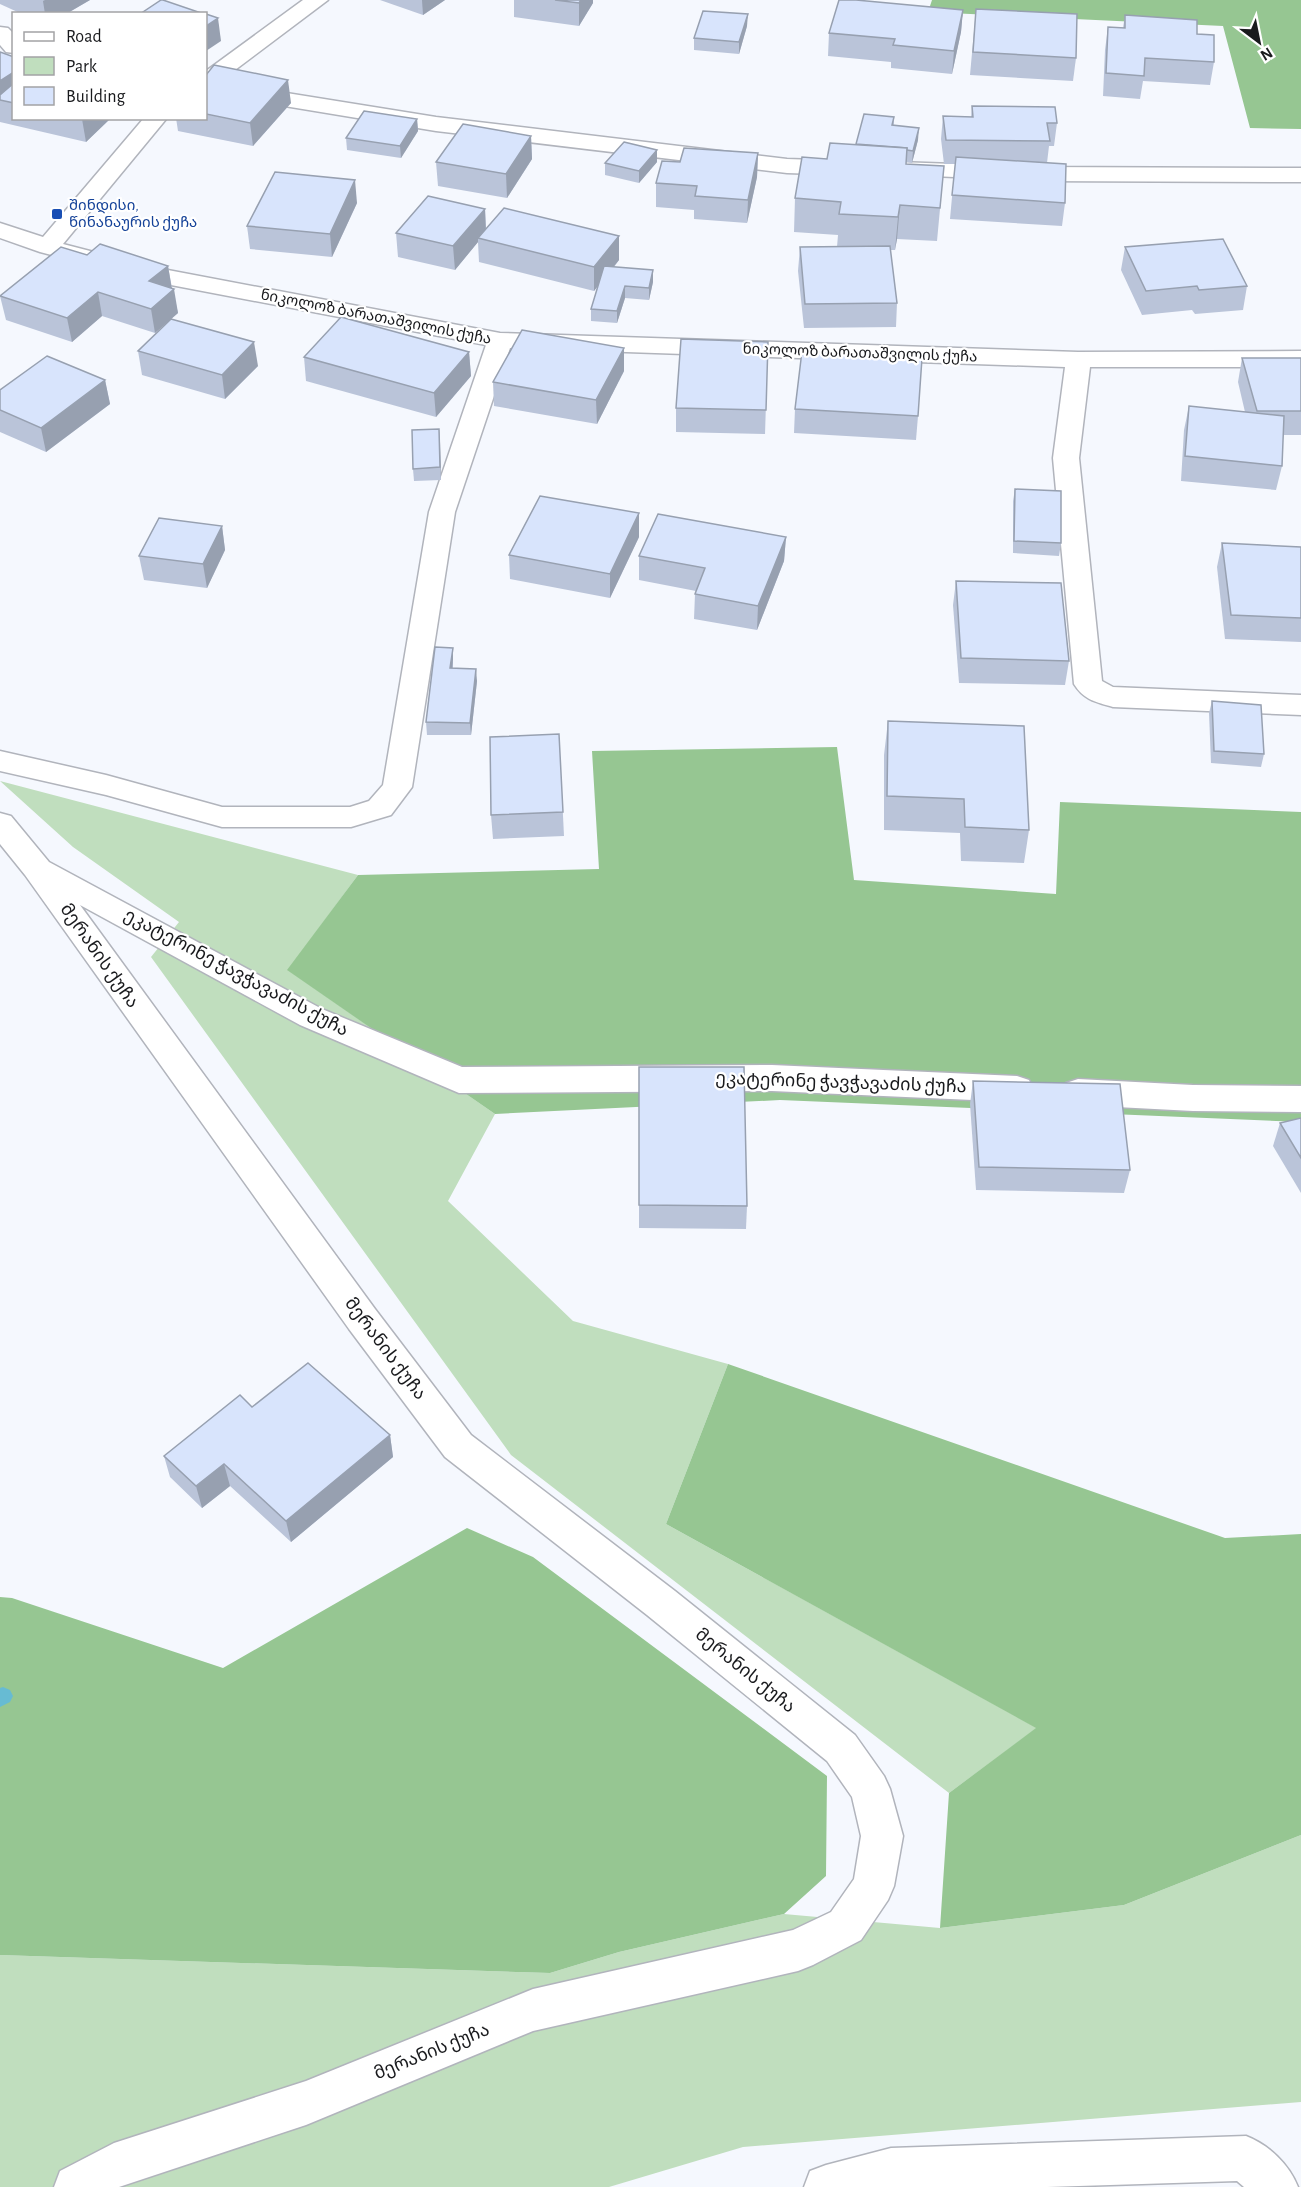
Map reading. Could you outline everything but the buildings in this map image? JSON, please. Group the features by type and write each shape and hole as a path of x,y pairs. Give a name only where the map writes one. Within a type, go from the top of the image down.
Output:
{"street":[{"path":"207,80 317,0"},
{"path":"0,33 12,45"},
{"path":"207,87 436,124 787,166 1038,174 1301,175"},
{"path":"48,247 154,120"},
{"name":"ნიკოლოზ ბარათაშვილის ქუჩა","path":"0,230 48,247 150,274 500,340 1078,360 1301,359"},
{"path":"0,761 106,785 222,817 351,817 380,808 397,787 442,513 500,340"},
{"path":"1078,360 1066,458 1088,684 1098,693 1113,697 1301,705"},
{"name":"მერანის ქუჩა","path":"0,823 36,867 355,1310 459,1446 661,1603 841,1748 870,1789 882,1836 873,1886 846,1926 798,1950 532,2010 306,2103 114,2165 76,2187"},
{"name":"ეკატერინე ჭავჭავაძის ქუჩა","path":"36,867 311,1017 459,1080 772,1078 1193,1098 1301,1099"},
{"path":"826,2187 892,2179 1246,2158 1276,2187"}],"green space":[{"path":"932,0 1301,0 1301,129 1250,128 1223,26 928,12"},
{"path":"837,747 854,880 1056,894 1060,802 1301,812 1301,1122 780,1100 495,1114 287,970 358,875 599,869 592,751"},
{"path":"0,781 358,875 288,970 495,1114 448,1201 573,1321 728,1364 666,1524 1037,1728 949,1793 511,1455 151,957 179,922 73,847"},
{"path":"728,1364 1225,1538 1301,1534 1301,1835 1124,1905 940,1928 949,1793 1036,1728 666,1524"},
{"path":"467,1528 533,1557 827,1776 826,1876 784,1914 619,1952 550,1973 0,1955 0,1597 12,1598 223,1668"},
{"path":"1301,1835 1301,2102 743,2147 609,2187 0,2187 0,1955 550,1973 619,1952 784,1914 940,1928 1124,1905"}],"place":[{"name":"შინდისი, წინანაურის ქუჩა","path":"57,214"}]}
